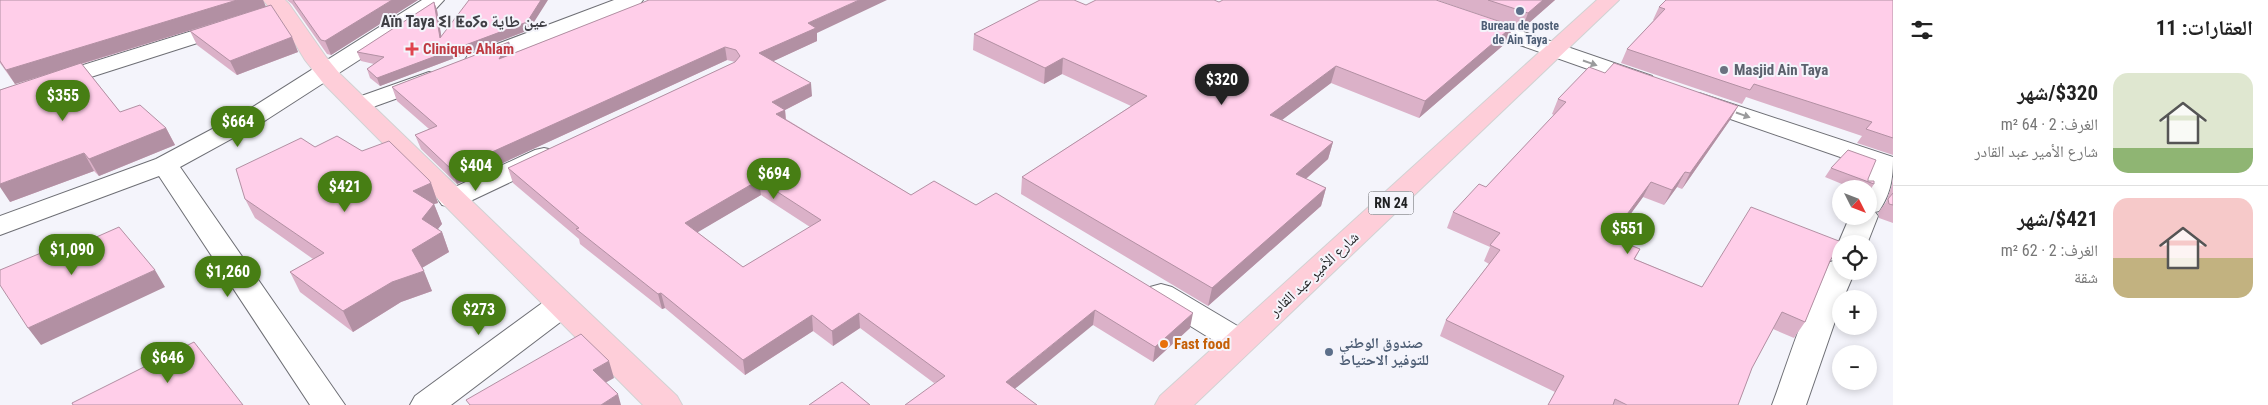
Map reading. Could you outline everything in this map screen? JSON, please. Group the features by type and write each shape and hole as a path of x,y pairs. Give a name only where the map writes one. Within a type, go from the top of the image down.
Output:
{"main road":[{"name":"شارع الأمير عبد القادر","path":"1172,405 1609,0"},
{"path":"264,12 560,306 665,405"}],"street":[{"path":"0,226 165,165 257,115 425,9 434,0"},
{"path":"359,106 633,0"},
{"path":"1412,0 1890,165 1878,188"},
{"path":"0,99 264,12"},
{"path":"452,199 568,144"},
{"path":"165,165 328,405"},
{"path":"1138,280 1240,342"},
{"path":"1789,405 1836,280"},
{"path":"427,405 560,306"}],"building":[{"path":"0,0 237,0 6,70 0,61"},
{"path":"293,0 392,0 325,41 321,40"},
{"path":"469,0 541,0 527,22 377,78 367,69 384,57 357,52 434,2 440,38"},
{"path":"649,0 859,0 808,23 816,28 759,53 811,83 772,102 785,110 776,114 911,195 934,181 976,205 996,193 1193,313 1155,347 1095,310 1006,382 1037,405 905,405 945,376 859,313 832,331 812,315 743,360 661,293 658,294 576,229 579,228 508,168 735,62 740,56 736,50 725,47 452,170 415,135 437,126 392,87 509,42 499,59","holes":["759,180 821,220 743,267 685,223"]},
{"path":"1040,0 1074,0 1086,5 1096,0 1214,0 1219,2 1223,0 1436,0 1513,26 1425,101 1336,66 1270,115 1333,142 1296,174 1326,188 1212,288 1022,177 1147,96 1063,58 1045,68 974,34"},
{"path":"1488,0 1543,0 1528,13"},
{"path":"1666,0 1893,0 1893,138 1866,129 1872,122 1754,84 1750,90 1627,49 1665,9 1659,7"},
{"path":"271,5 292,37 230,61 190,31"},
{"path":"81,63 120,112 140,105 166,128 89,159 84,153 0,184 0,90"},
{"path":"1614,63 1738,106 1690,173 1685,172 1672,190 1651,182 1610,237 1640,249 1634,259 1702,287 1751,207 1832,238 1832,257 1805,322 1782,312 1752,368 1738,405 1627,405 1615,399 1613,405 1548,405 1564,376 1446,320 1500,250 1490,245 1500,233 1453,212 1479,184 1486,187 1566,102 1558,99 1589,67 1605,73"},
{"path":"337,136 362,151 389,141 431,183 413,191 434,204 422,219 442,232 412,250 424,271 392,282 343,311 290,272 324,253 245,199 236,169 301,138 315,147"},
{"path":"1848,150 1876,160 1868,180 1831,168"},
{"path":"1893,193 1893,205 1889,204 1888,199"},
{"path":"119,227 155,270 28,328 0,285 0,270 53,248 58,254"},
{"path":"581,334 609,361 593,370 618,394 601,405 470,405 466,400"},
{"path":"194,342 243,405 73,405 72,403"},
{"path":"842,382 870,405 809,405"}],"place":[{"name":"Bureau de poste de Ain Taya","path":"1520,11"},
{"name":"Clinique Ahlam","path":"412,49"},
{"name":"Masjid Ain Taya","path":"1724,70"},
{"name":"Fast food","path":"1164,344"},
{"name":"صندوق الوطني للتوفير الاحتياط","path":"1329,352"}],"district":[{"name":"Aïn Taya ⵉⵏ ⵟⴰⵢⴰ عين طاية","path":"464,21"}]}
